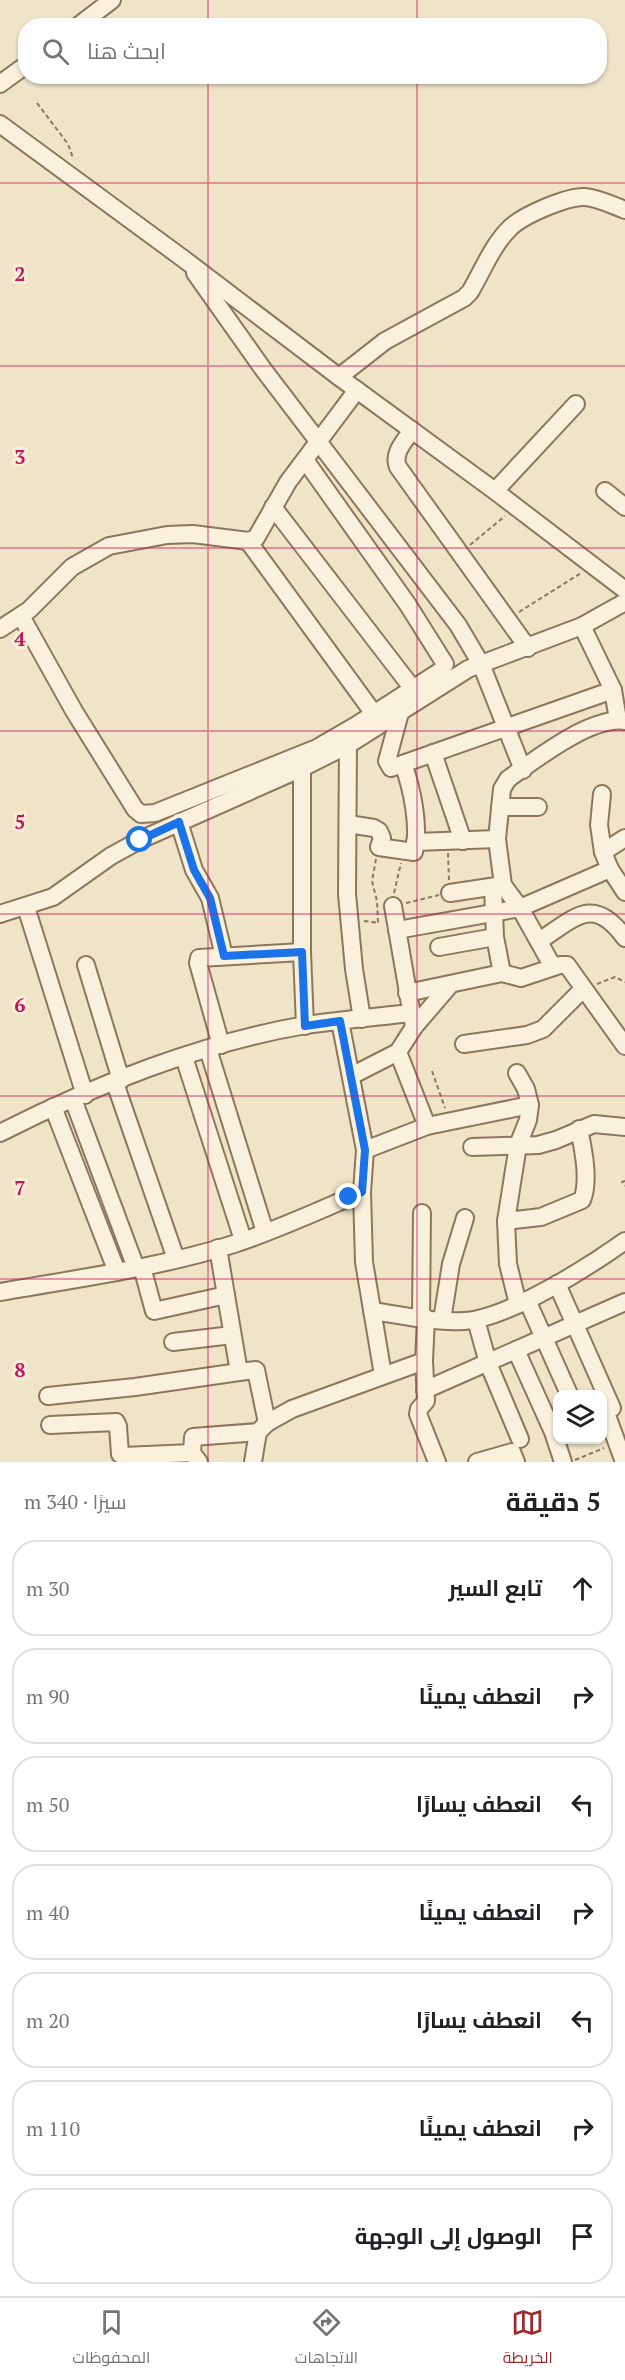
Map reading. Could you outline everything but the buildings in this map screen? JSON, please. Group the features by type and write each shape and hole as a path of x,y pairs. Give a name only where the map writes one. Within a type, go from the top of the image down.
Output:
{"street":[{"path":"88,18 112,0"},
{"path":"0,84 18,71"},
{"path":"0,124 517,507 625,590"},
{"path":"339,377 385,340 464,298 501,239 518,222 565,200 581,197 591,198 625,210"},
{"path":"185,260 263,369 446,607 481,664 523,770"},
{"path":"2,624 21,616 72,567 109,546 167,535 193,534 248,541 259,535 288,482 357,390"},
{"path":"495,491 576,404"},
{"path":"412,430 397,453 396,463 528,648"},
{"path":"0,914 26,908 53,897 111,856 140,840 348,746 413,689 442,670 444,661 408,604 305,460"},
{"path":"604,490 625,507"},
{"path":"273,507 413,689"},
{"path":"248,541 378,719"},
{"path":"21,616 93,742 135,809 141,814 154,813 317,748 378,719 400,713 455,676 582,626 625,602"},
{"path":"502,973 493,914 498,886 497,839 505,782 579,731 599,723 621,720 613,690 582,626"},
{"path":"400,713 387,761 391,768 613,690"},
{"path":"348,746 349,921 362,1019"},
{"path":"433,753 455,842"},
{"path":"403,764 412,796 409,846"},
{"path":"302,768 302,952 305,1026"},
{"path":"602,794 599,825 603,852 610,869 625,892"},
{"path":"500,807 538,807"},
{"path":"179,822 194,870 210,898 224,956"},
{"path":"348,824 374,828 379,831 382,838 379,847 497,839"},
{"path":"603,852 625,838"},
{"path":"397,930 520,908 610,869"},
{"path":"450,893 498,886"},
{"path":"498,886 520,908 553,967"},
{"path":"393,906 412,1020"},
{"path":"26,908 79,1097 154,1311 226,1295"},
{"path":"539,941 575,918 593,912 613,924 625,938"},
{"path":"439,947 495,937"},
{"path":"265,1232 215,1047 198,960 201,957 302,952"},
{"path":"86,965 118,1082 176,1259"},
{"path":"407,993 502,973 521,978 553,967 567,965 625,1046"},
{"path":"351,1076 398,1052 412,1020 450,985"},
{"path":"464,1044 527,1035 543,1029 583,989"},
{"path":"0,1133 53,1107 215,1047 305,1026 340,1021 412,1020"},
{"path":"340,1021 365,1150 362,1248 384,1375"},
{"path":"398,1052 427,1126"},
{"path":"184,1057 243,1240"},
{"path":"517,1073 526,1089 530,1105 528,1120 518,1145 506,1221 508,1264 523,1302 544,1336 567,1390"},
{"path":"365,1150 427,1126 530,1105"},
{"path":"53,1107 117,1272"},
{"path":"472,1147 548,1143 594,1124 625,1127"},
{"path":"506,1221 541,1217 582,1200 585,1191 584,1159 579,1129"},
{"path":"0,1292 139,1268 218,1248 265,1232 362,1192"},
{"path":"422,1213 430,1319"},
{"path":"437,1462 418,1414 426,1401 424,1360 430,1319 451,1264 465,1218"},
{"path":"372,1311 430,1319 476,1320 523,1302 624,1245"},
{"path":"218,1248 239,1372"},
{"path":"557,1284 611,1408 617,1443 624,1462"},
{"path":"425,1390 625,1302"},
{"path":"476,1320 488,1363 520,1438"},
{"path":"173,1342 232,1335"},
{"path":"516,1350 553,1427"},
{"path":"50,1425 116,1422 120,1452 123,1456 196,1457 193,1437 263,1427 292,1409 424,1360"},
{"path":"48,1396 135,1387 256,1370 263,1427 253,1462"},
{"path":"558,1444 563,1462"},
{"path":"485,1461 512,1452 516,1462"}],"path":[{"path":"36,103 71,150 70,160 62,170"},
{"path":"461,553 517,507"},
{"path":"508,619 593,565"},
{"path":"409,846 393,906 450,893 455,842"},
{"path":"378,923 377,901 372,881 379,847"},
{"path":"349,921 372,921 397,930"},
{"path":"583,989 615,977 625,982"},
{"path":"432,1071 450,1120"},
{"path":"625,1180 622,1182 625,1186"},
{"path":"570,1462 617,1443"}],"route":[{"path":"140,840 179,822 194,870 210,898 224,956 302,952 305,1026 340,1021 351,1076 365,1150 362,1192 349,1197"}]}
